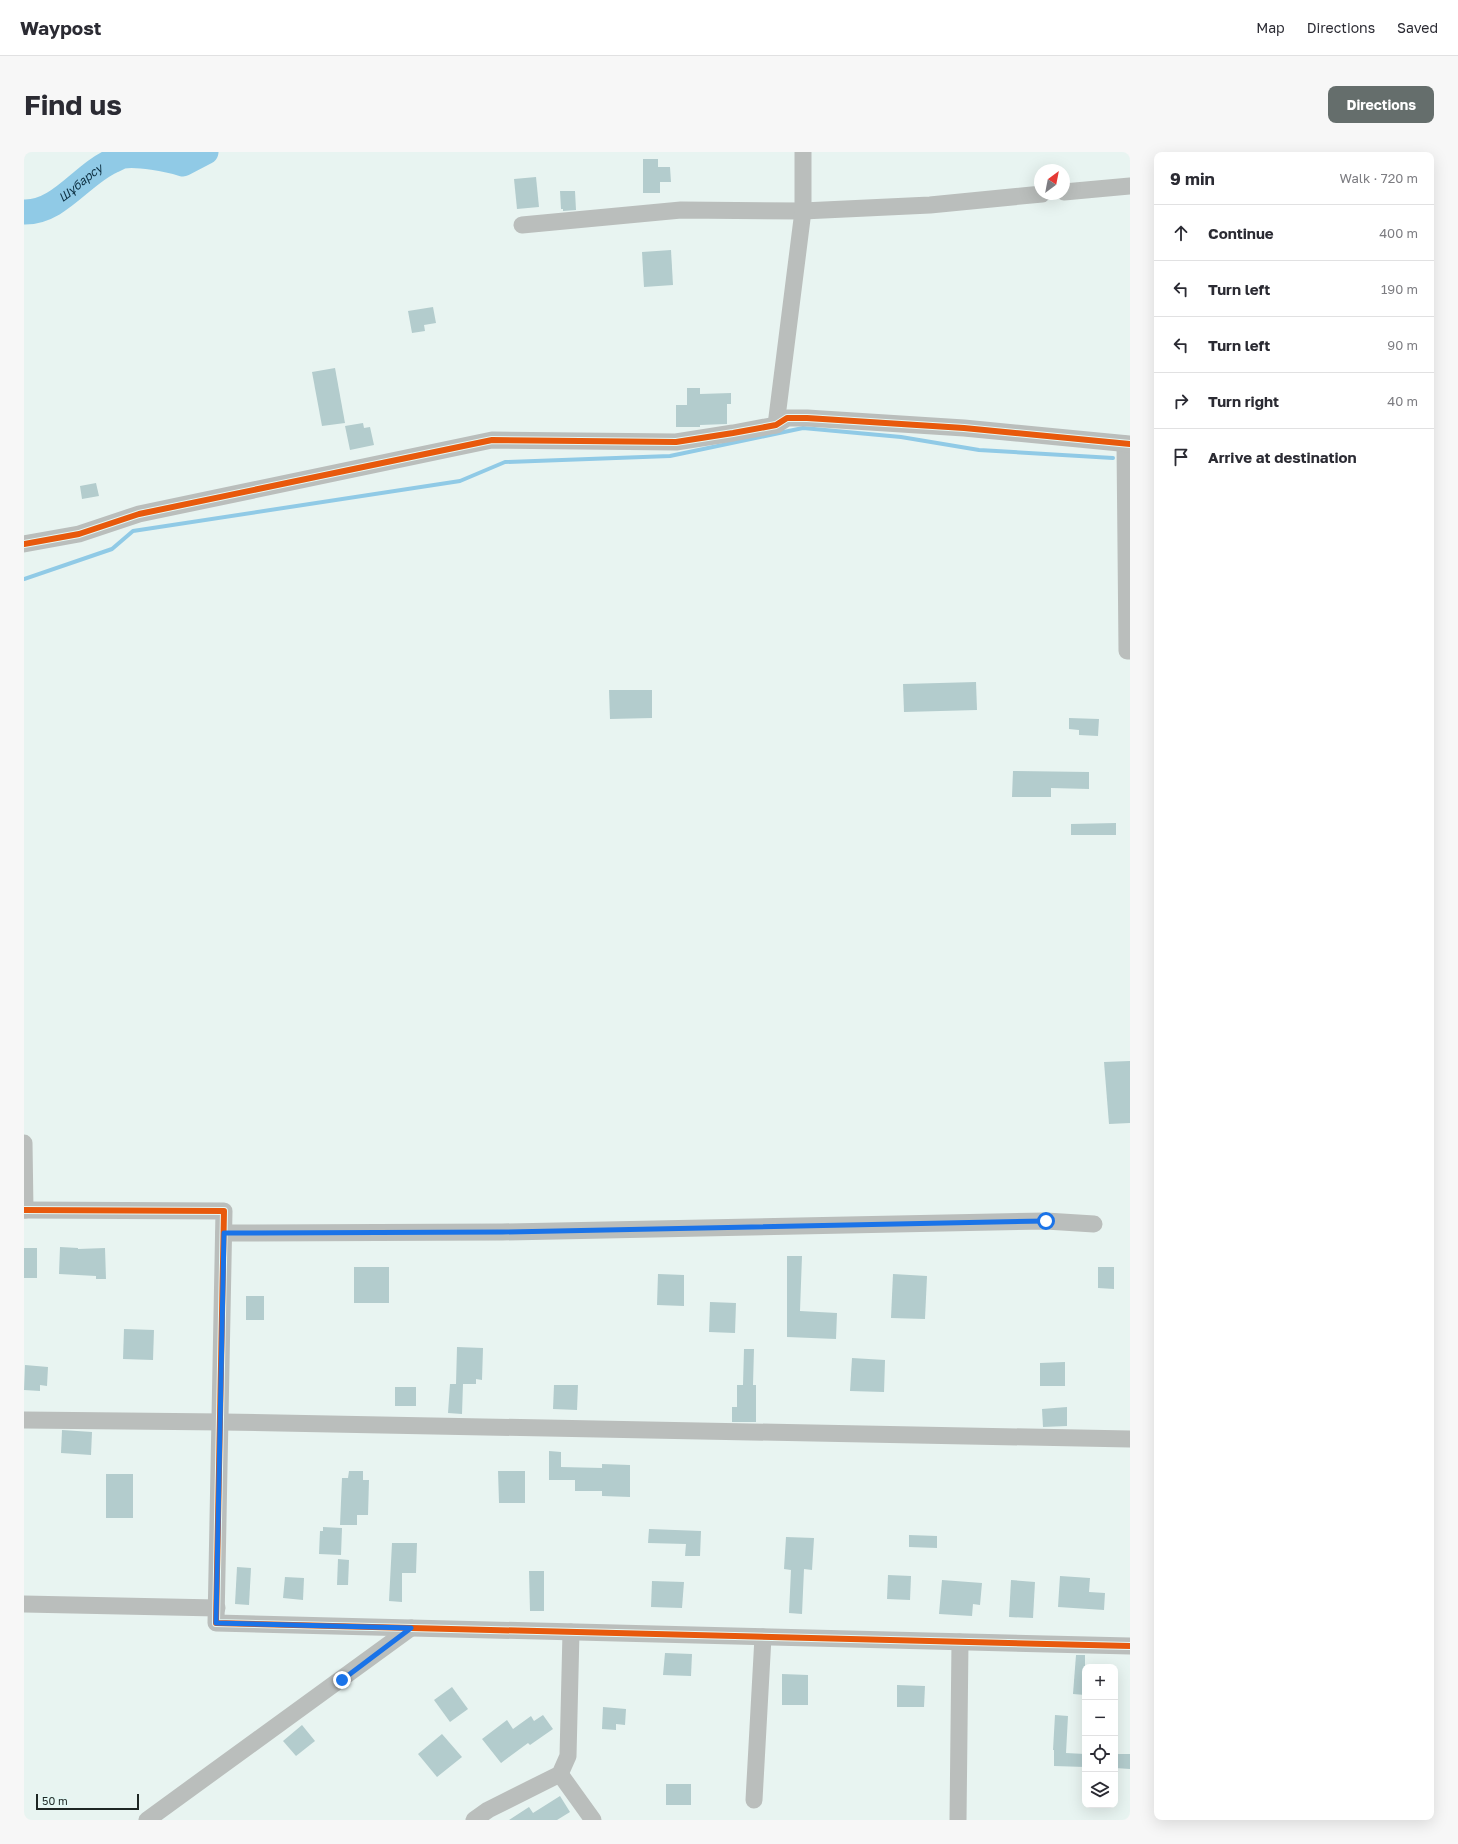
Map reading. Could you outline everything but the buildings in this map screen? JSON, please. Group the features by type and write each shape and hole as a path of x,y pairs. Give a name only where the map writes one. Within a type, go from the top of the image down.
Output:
{"street":[{"path":"776,425 803,211 803,152"},
{"path":"1070,191 1130,186"},
{"path":"522,225 681,210 803,211 930,205 1034,195"},
{"path":"24,544 79,534 147,512 492,440 676,442 733,434 776,425 787,418 964,428 1127,444 1127,651 1130,651"},
{"path":"24,1144 24,1210 224,1211 216,1623 1130,1646"},
{"path":"224,1233 502,1232 1046,1221 1094,1224"},
{"path":"24,1420 221,1422 1130,1439"},
{"path":"24,1604 217,1608"},
{"path":"148,1820 411,1628"},
{"path":"474,1820 488,1810 560,1774 568,1756 571,1632"},
{"path":"754,1800 763,1637"},
{"path":"958,1820 960,1642"},
{"path":"560,1774 593,1820"}],"waterway":[{"name":"Шұбарсу","path":"24,212 37,211 59,200 101,167 122,156 145,156 183,164 206,152"},
{"path":"24,579 112,549 133,531 460,481 505,462 670,456 803,428 901,437 979,450 1113,458"}],"cycle path":[{"path":"24,544 79,534 139,514 492,440 676,442 776,425 787,418 807,418 964,428 1130,444"},
{"path":"24,1210 224,1211 216,1623 1130,1646"}],"route":[{"path":"342,1680 411,1628 216,1623 224,1233 312,1234 502,1232 1046,1221"}]}
